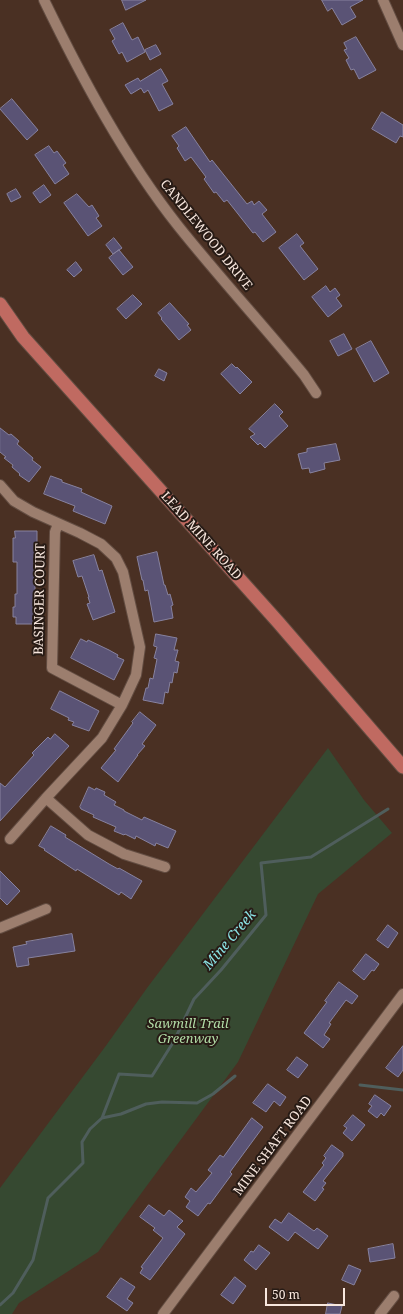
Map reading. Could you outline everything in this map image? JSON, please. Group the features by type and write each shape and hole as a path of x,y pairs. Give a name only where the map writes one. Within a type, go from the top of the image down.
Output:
{"main road":[{"name":"LEAD MINE ROAD","path":"0,304 23,337 273,616 403,767"}],"street":[{"name":"CANDLEWOOD DRIVE","path":"44,0 72,58 133,162 178,226 304,375 316,393"},
{"path":"383,0 403,46"},
{"path":"0,485 14,501 33,512 101,544 116,558 123,572 140,647 136,675 122,705 102,738 10,839"},
{"name":"BASINGER COURT","path":"58,524 55,532 52,668 122,705"},
{"path":"46,798 88,835 124,854 165,867"},
{"path":"0,928 46,909"},
{"name":"MINE SHAFT ROAD","path":"164,1314 403,994"},
{"path":"380,1314 394,1296"}],"green space":[{"name":"Sawmill Trail Greenway","path":"328,748 364,800 392,833 318,894 238,1062 98,1252 19,1303 12,1314 0,1314 0,1188 147,988"}],"building":[{"path":"122,0 146,0 126,10"},
{"path":"322,0 363,0 350,7 356,17 342,25 332,8 328,11"},
{"path":"123,23 132,40 138,37 145,52 127,62 122,52 119,54 112,41 115,39 110,30"},
{"path":"356,37 376,70 359,79 354,69 351,70 346,60 349,58 344,50 347,49 344,43"},
{"path":"156,45 161,54 150,60 145,50"},
{"path":"161,69 168,81 162,84 173,104 159,111 148,90 144,93 141,88 131,94 125,85 138,78 140,81"},
{"path":"12,99 38,130 27,140 0,109"},
{"path":"382,112 403,125 403,137 400,136 396,143 372,129"},
{"path":"186,127 210,162 212,160 247,204 252,201 254,205 259,201 267,210 262,214 276,232 263,242 255,232 253,233 227,200 224,202 216,192 214,193 204,179 206,177 191,157 185,161 177,148 179,146 172,136"},
{"path":"49,146 54,153 57,151 66,163 63,165 69,174 55,184 35,155"},
{"path":"44,185 51,195 40,203 33,193"},
{"path":"16,189 21,197 11,202 7,194"},
{"path":"77,194 89,207 92,205 99,216 96,218 102,226 88,236 64,203"},
{"path":"297,234 304,243 300,246 318,269 304,280 279,248"},
{"path":"114,238 122,248 113,254 106,245"},
{"path":"119,250 133,267 123,275 109,258"},
{"path":"76,262 82,270 74,277 67,270"},
{"path":"326,286 330,292 335,288 340,295 336,298 342,306 328,317 312,297"},
{"path":"133,295 142,304 126,319 117,309"},
{"path":"170,303 189,324 187,325 191,330 179,340 161,319 162,318 158,313"},
{"path":"344,334 352,349 338,356 330,341"},
{"path":"371,341 389,373 374,382 356,349"},
{"path":"232,364 252,382 240,394 221,374"},
{"path":"159,369 167,373 164,381 155,376"},
{"path":"275,404 283,412 279,416 288,426 265,448 260,443 258,445 250,437 255,434 249,429"},
{"path":"0,428 9,435 11,434 19,441 17,444 41,467 29,482 19,475 20,474 12,467 13,465 4,458 6,457 0,452"},
{"path":"336,444 340,460 324,463 325,469 310,473 309,468 302,469 298,454 307,452 307,449"},
{"path":"51,476 62,480 62,482 82,489 81,492 112,506 105,524 73,511 75,506 44,494"},
{"path":"15,531 37,531 37,543 35,543 35,624 16,624 16,617 13,617 15,594 17,594 17,562 13,562 13,538 15,538"},
{"path":"157,552 164,585 168,595 170,594 173,605 171,606 173,618 154,622 148,590 145,591 137,557"},
{"path":"94,555 99,571 102,570 115,612 93,620 87,604 90,603 89,597 82,576 78,577 73,561"},
{"path":"156,634 177,638 174,650 178,650 175,661 179,662 177,673 174,672 168,693 165,692 163,704 143,700 150,678 153,679 157,659 154,658 157,647 154,646"},
{"path":"81,639 87,642 88,640 109,650 118,655 117,657 124,660 114,680 71,658"},
{"path":"60,691 99,711 89,731 72,725 74,722 68,720 69,718 51,709"},
{"path":"140,712 156,725 142,744 145,746 118,782 101,768 116,750 114,749"},
{"path":"55,734 69,746 0,821 0,783 5,787 34,755 32,753 48,737 50,739"},
{"path":"89,787 105,792 104,795 116,802 114,805 124,811 142,820 144,817 176,831 168,848 156,843 155,846 136,836 135,839 114,831 116,827 93,817 94,815 81,809 80,807"},
{"path":"51,826 66,835 65,837 109,864 142,881 131,899 121,892 119,895 77,869 76,871 39,846"},
{"path":"0,871 20,891 7,905 0,898"},
{"path":"388,925 398,933 388,948 377,940"},
{"path":"72,934 75,951 28,958 29,965 17,967 13,947 27,944 26,942"},
{"path":"366,954 379,964 364,980 353,971"},
{"path":"339,982 358,996 352,1004 346,1000 329,1023 331,1024 324,1035 330,1039 323,1048 304,1033 327,1002 325,1001"},
{"path":"403,1046 403,1070 398,1077 386,1068"},
{"path":"297,1057 308,1065 298,1078 287,1070"},
{"path":"268,1084 286,1097 280,1106 274,1101 266,1112 253,1103"},
{"path":"375,1095 391,1106 384,1116 381,1113 377,1118 368,1111 372,1106 369,1104"},
{"path":"353,1115 365,1125 352,1141 343,1133 347,1128 344,1126"},
{"path":"252,1118 263,1127 230,1172 232,1174 210,1204 208,1203 198,1216 186,1207 190,1201 185,1197 191,1188 196,1192 212,1173 208,1170 220,1155 223,1157"},
{"path":"332,1145 343,1153 343,1156 323,1181 326,1183 322,1188 324,1189 315,1201 303,1192 324,1165 322,1163 326,1158 324,1156"},
{"path":"149,1205 164,1216 169,1210 183,1221 177,1227 185,1234 150,1280 140,1273 143,1268 141,1267 163,1238 153,1230 155,1228 140,1217"},
{"path":"289,1213 314,1231 317,1228 328,1236 318,1249 295,1232 288,1241 269,1227 275,1219 281,1223"},
{"path":"393,1244 395,1258 370,1262 368,1249"},
{"path":"259,1245 270,1253 256,1270 244,1260 251,1251 253,1252"},
{"path":"349,1265 361,1270 354,1285 342,1280"},
{"path":"235,1277 246,1286 233,1304 221,1295"},
{"path":"121,1278 135,1287 127,1299 133,1303 127,1311 107,1297"},
{"path":"328,1303 342,1306 340,1314 326,1314"}],"waterway":[{"name":"Mine Creek","path":"102,1118 119,1074 152,1076 174,1041 194,999 221,970 266,915 261,863 311,857 388,809"},
{"path":"0,1305 13,1293 33,1260 48,1198 83,1163 82,1142 90,1129 102,1118 121,1114 146,1104 162,1102 197,1103 213,1094 235,1076"},
{"path":"360,1085 403,1090"}]}
